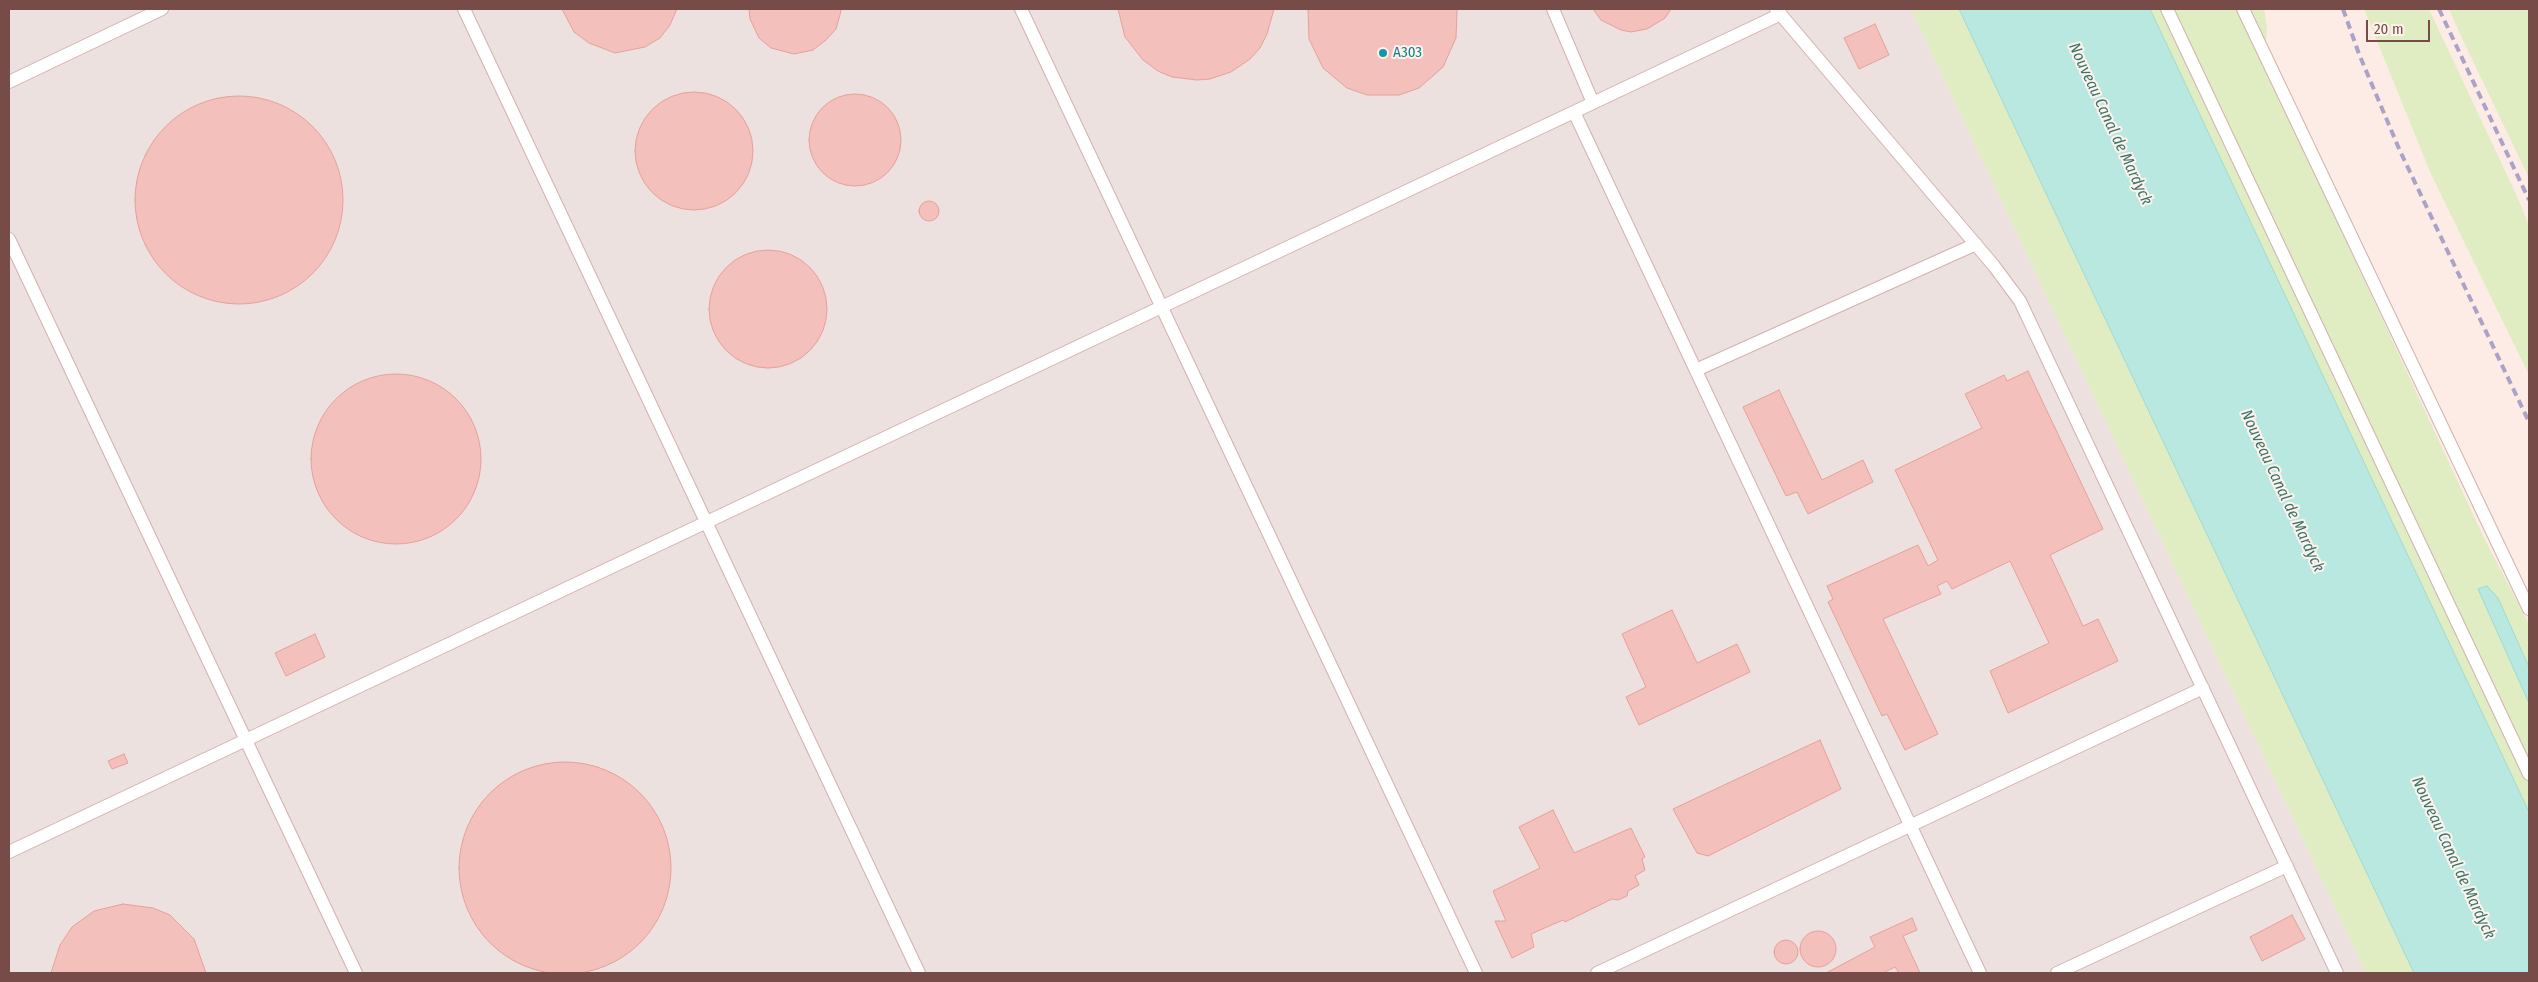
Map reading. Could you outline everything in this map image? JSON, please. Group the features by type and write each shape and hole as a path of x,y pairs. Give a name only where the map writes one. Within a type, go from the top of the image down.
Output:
{"lane":[{"path":"9,82 162,9"},
{"path":"464,9 919,973"},
{"path":"1021,9 1476,973"},
{"path":"1552,9 1593,103"},
{"path":"2167,9 2529,774"},
{"path":"2244,9 2529,609"},
{"path":"9,852 1593,103 1779,12 1976,244 2012,289 2026,313 2337,973"},
{"path":"1574,112 1980,973"},
{"path":"9,239 356,973"},
{"path":"1696,370 1976,244"},
{"path":"1597,973 2203,688"},
{"path":"2057,973 2287,866"}],"shaded area":[{"path":"9,9 1911,9 2366,973 9,973"}],"green space":[{"path":"1911,9 1959,9 2414,973 2366,973"},
{"path":"2150,9 2264,9 2267,28 2264,64 2483,536 2529,624 2529,667 2518,641 2479,589 2529,703 2529,812"},
{"path":"2364,9 2429,9 2515,192 2529,225 2529,375 2431,174"},
{"path":"2449,9 2529,9 2529,178 2460,34"}],"water":[{"name":"Nouveau Canal de Mardyck","path":"1959,9 2150,9 2529,812 2529,973 2414,973"},
{"path":"2487,586 2498,598 2529,667 2529,703 2478,589"}],"building":[{"path":"562,9 677,9 670,25 660,38 645,47 615,53 589,43 574,32"},
{"path":"749,9 840,9 841,11 836,29 826,40 813,50 794,54 771,48 759,38 750,19"},
{"path":"1118,9 1274,9 1267,34 1260,48 1250,59 1231,72 1210,79 1197,80 1172,77 1158,71 1143,60 1125,37"},
{"name":"A303","path":"1308,9 1457,9 1456,38 1443,67 1419,88 1399,95 1367,95 1347,88 1323,68 1309,39"},
{"path":"1593,9 1671,9 1665,18 1647,29 1631,32 1621,30 1601,20"},
{"path":"1875,24 1889,55 1859,69 1844,38"},
{"path":"694,92 717,96 736,109 749,128 753,151 749,174 736,193 717,206 694,210 671,206 652,193 639,174 635,151 639,128 652,109 671,96"},
{"path":"855,94 873,97 888,107 898,122 901,140 898,158 888,173 873,183 855,186 837,183 822,173 812,158 809,140 812,122 822,107 837,97"},
{"path":"239,96 259,98 288,108 305,120 319,134 335,160 341,180 343,200 341,220 331,249 319,266 305,280 279,296 259,302 239,304 219,302 190,292 173,280 159,266 143,240 137,220 135,200 137,180 147,151 159,134 173,120 199,104 219,98"},
{"path":"929,201 936,204 939,211 936,218 929,221 922,218 919,211 922,204"},
{"path":"768,250 791,254 810,267 823,286 827,309 823,332 810,351 791,364 768,368 745,364 726,351 713,332 709,309 713,286 726,267 745,254"},
{"path":"2028,371 2103,529 2050,555 2083,626 2098,619 2118,661 2008,713 1990,671 2049,643 2010,561 1952,589 1947,581 1937,586 1941,594 1883,619 1938,734 1905,750 1887,714 1882,716 1828,602 1833,599 1827,586 1918,545 1928,566 1938,560 1895,470 1982,428 1965,394 2004,375 2007,381"},
{"path":"396,374 421,378 436,384 450,393 462,405 471,419 477,434 481,459 477,484 471,499 462,513 450,525 436,534 421,540 396,544 371,540 356,534 342,525 330,513 321,499 315,484 311,459 315,434 321,419 330,405 342,393 356,384 371,378"},
{"path":"1779,390 1822,480 1863,460 1873,482 1808,514 1797,492 1786,496 1743,407"},
{"path":"1672,610 1697,663 1737,644 1750,672 1639,725 1626,697 1646,687 1622,634"},
{"path":"315,634 325,657 286,676 275,653"},
{"path":"1820,740 1841,789 1708,856 1697,853 1673,809"},
{"path":"124,754 128,763 112,769 108,761"},
{"path":"565,762 586,764 605,770 624,780 640,793 653,809 663,828 669,847 671,868 669,889 663,908 653,927 640,943 624,956 605,966 586,972 565,974 544,972 525,966 506,956 490,943 477,927 467,908 461,889 459,868 461,847 467,828 477,809 490,793 506,780 525,770 544,764"},
{"path":"1553,810 1574,853 1631,828 1645,857 1642,859 1645,870 1635,876 1639,885 1628,891 1627,896 1618,900 1612,899 1565,922 1563,920 1531,934 1534,947 1512,958 1495,921 1506,921 1493,891 1540,868 1519,827"},
{"path":"123,904 153,908 170,915 194,939 206,973 51,973 60,945 72,927 94,911"},
{"path":"2292,915 2305,939 2262,961 2250,937"},
{"path":"1912,918 1917,930 1903,936 1920,973 1899,973 1895,967 1883,973 1826,973 1875,947 1870,937"},
{"path":"1818,931 1831,936 1836,949 1831,962 1818,967 1805,962 1800,949 1805,936"},
{"path":"1786,940 1795,943 1798,952 1795,961 1786,964 1777,961 1774,952 1777,943"}],"railway":[{"path":"2343,9 2359,54 2400,151 2529,422"},
{"path":"2439,9 2529,200"}],"place":[{"name":"A303","path":"1383,53"}]}
